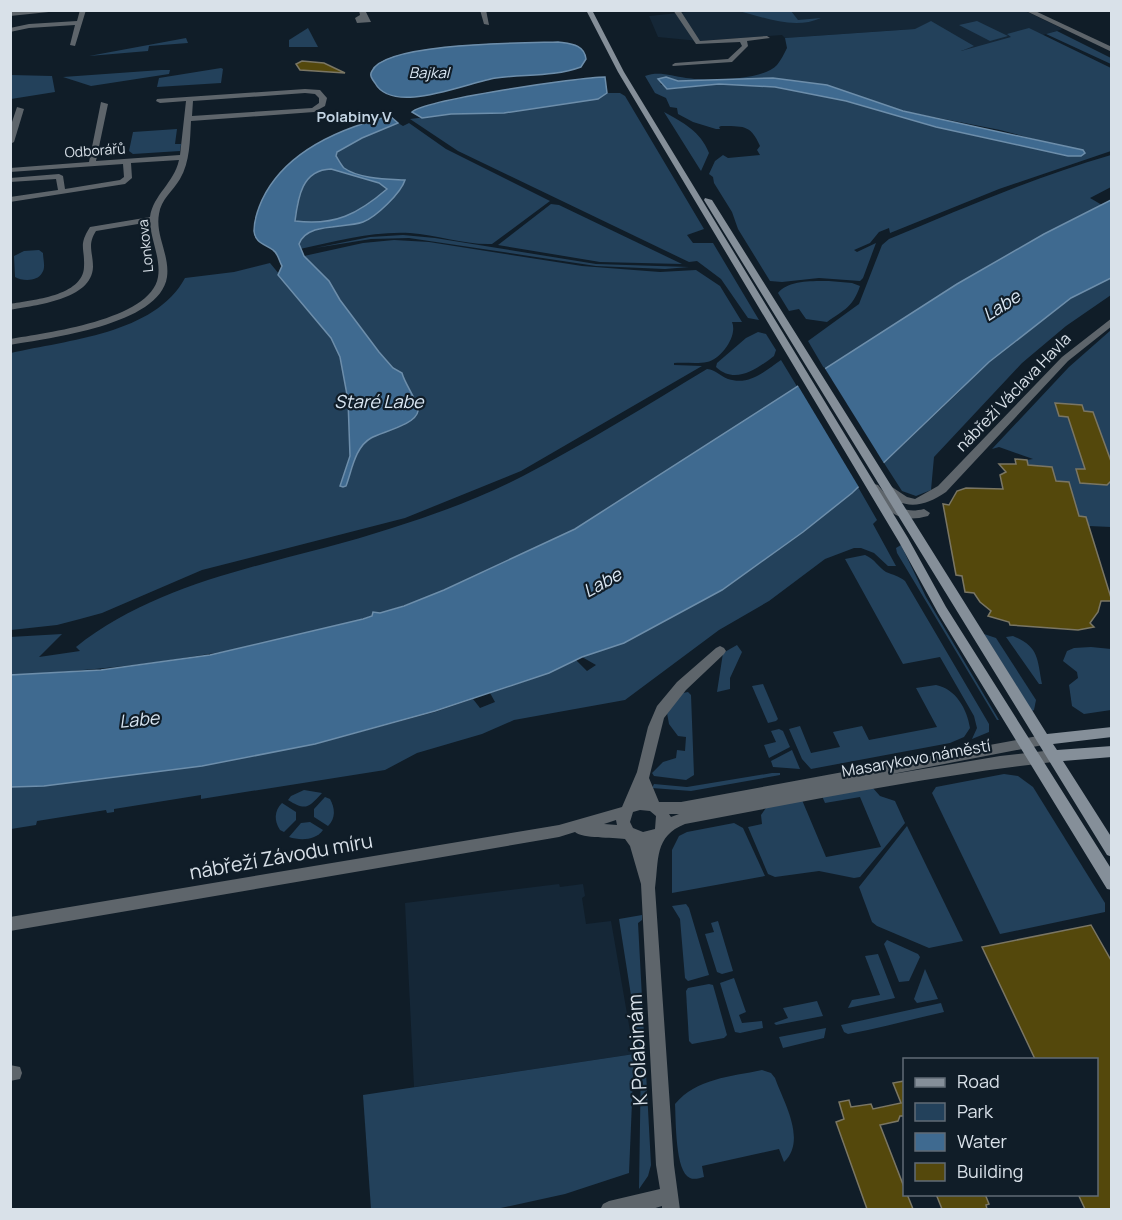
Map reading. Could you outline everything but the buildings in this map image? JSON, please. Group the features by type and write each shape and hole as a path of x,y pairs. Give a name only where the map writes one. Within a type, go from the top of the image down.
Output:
{"main road":[{"path":"589,10 621,72 866,479"},
{"path":"598,10 645,98 789,328 1024,744 1112,884"},
{"path":"905,515 1112,851"},
{"path":"1043,740 1112,732"},
{"path":"1053,756 1112,751"}],"street":[{"path":"10,14 65,10"},
{"path":"73,45 83,10"},
{"path":"483,10 487,24"},
{"path":"676,10 696,42 767,38"},
{"path":"1027,10 1112,50"},
{"path":"10,38 10,31 29,26 79,23"},
{"path":"675,65 730,61 745,46 743,40"},
{"path":"160,101 310,91 319,93 324,100 314,110 187,118"},
{"name":"Lonkova","path":"10,342 110,319 150,299 160,288 162,279 154,219 157,205 179,174 190,100"},
{"path":"92,164 104,104"},
{"path":"10,141 20,109"},
{"name":"Odborářů","path":"10,170 182,157"},
{"path":"10,200 126,180 127,161"},
{"path":"10,180 59,176 62,192"},
{"path":"10,307 59,297 82,284 88,273 86,240 90,232 103,227 154,219"},
{"name":"nábřeží Václava Havla","path":"918,538 917,521 942,489 1065,359 1112,321"},
{"path":"866,479 882,494 894,511 905,515 924,513"},
{"name":"nábřeží Václava Havla","path":"882,494 912,503 925,501 942,489"},
{"name":"K Polabinám","path":"670,1203 648,888 640,854 623,822 642,778 651,736 662,709 720,651"},
{"name":"Masarykovo náměstí","path":"655,807 681,808 1043,740"},
{"name":"Masarykovo náměstí","path":"661,832 675,821 696,816 879,782 1032,757 1053,756"},
{"path":"630,834 646,839 661,832 664,818 655,807 642,778"},
{"path":"628,810 644,803 655,807"},
{"name":"nábřeží Závodu míru","path":"10,924 559,831 628,810"},
{"name":"nábřeží Závodu míru","path":"559,831 609,830 630,834"},
{"name":"K Polabinám","path":"648,888 652,852 661,832"},
{"path":"609,1209 670,1203"}],"shaded area":[{"path":"708,10 1023,10 1063,29 993,50 967,53 915,29 699,41 658,37 649,16"},
{"path":"559,884 560,887 583,884 585,896 582,898 586,924 611,921 634,1054 414,1087 405,903"}],"green space":[{"path":"739,11 791,11 798,20 821,18 791,23"},
{"path":"931,21 974,46 961,51 1011,37 1007,34 1029,28 1111,68 1111,151 999,189 890,233 889,228 879,232 870,243 854,250 857,252 876,243 860,281 819,278 770,281 738,229 732,212 714,183 713,177 709,174 715,161 723,155 728,158 760,155 757,150 760,146 753,133 740,127 721,126 720,129 716,129 693,122 678,114 677,108 670,107 666,98 655,93 645,76 660,74 707,79 748,77 770,70 777,65 787,48 785,38 915,29","holes":["669,78 678,81 773,78 827,85 903,111 1000,130 1085,153 1081,156 1068,156 936,127 846,101 775,87 719,84 671,89 660,84"]},
{"path":"977,21 1008,36 990,41 959,25"},
{"path":"308,28 318,47 289,47 289,40"},
{"path":"1057,31 1111,58 1111,64 1046,34"},
{"path":"186,38 188,43 149,46 148,51 89,56"},
{"path":"223,69 221,83 157,87 159,78"},
{"path":"170,70 169,74 91,86 63,77"},
{"path":"11,75 52,76 55,92 11,99"},
{"path":"607,93 620,93 625,96 704,229 687,235 693,243 713,243 759,320 748,318 721,279 697,261 689,262 458,151 410,119 451,114 504,113 597,99"},
{"path":"664,112 691,128 705,145 709,153 701,171"},
{"path":"398,123 403,126 409,123 446,149 550,201 492,244 396,233 355,237 300,249 299,244 303,237 310,232 356,224 370,218 395,192 402,179 388,180 357,174 344,168 336,156 337,152 362,138"},
{"path":"177,129 175,144 181,144 180,151 133,154 129,151 133,132"},
{"path":"1111,155 1111,187 1090,198 1102,205 1044,234 957,284 825,370 808,341 859,304 882,245 889,239 1027,183"},
{"path":"331,169 379,183 388,189 356,211 334,220 295,221 303,186 314,174"},
{"path":"551,204 559,205 682,264 600,262 498,245"},
{"path":"403,235 596,264 689,267 665,269 596,266 409,238 371,239 315,248 370,237"},
{"path":"394,240 429,242 582,266 660,272 696,270 720,286 742,322 732,322 733,334 723,352 718,356 707,362 674,363 674,365 702,366 521,471 405,518 202,570 102,613 57,625 11,630 11,353 108,332 132,323 153,312 171,297 185,278 234,272 270,263 332,338 340,357 348,400 350,456 340,485 346,486 360,445 372,437 404,425 413,395 406,386 402,373 393,368 379,352 340,300 329,281 304,256 363,243"},
{"path":"39,250 43,253 44,266 40,276 29,280 15,277 14,256 24,251"},
{"path":"1111,278 1111,295 1066,326 1022,363 934,457 931,490 916,496 902,491 884,463 960,391 970,378 1030,328 1071,298"},
{"path":"829,281 860,286 851,303 827,322 806,319 799,309 789,311 778,293 794,283"},
{"path":"1111,330 1111,527 1089,526 1086,517 1079,516 1056,481 1052,467 1028,465 1027,460 1033,459 999,447 992,449 1069,367"},
{"path":"758,332 766,334 776,350 774,356 753,370 738,375 731,375 716,367 717,363 746,338"},
{"path":"781,360 798,388 576,529 511,563 443,591 373,615 302,635 230,650 157,662 11,675 10,637 62,634 39,657 80,651 76,647 111,623 148,603 187,587 392,528 491,491 570,451 707,369 728,379 743,381 763,373"},
{"path":"858,487 877,520 873,524 896,566 888,566 874,553 861,548 854,548 825,559 769,601 719,630 625,700 514,720 482,734 417,753 385,770 201,799 201,795 114,809 114,812 107,813 106,810 37,821 36,825 11,829 10,787 44,786 315,744 435,712 473,699 480,708 495,702 490,693 549,673 576,660 587,671 596,665 582,657 624,643 722,590 803,532"},
{"path":"901,545 926,597 999,720 897,553 896,548"},
{"path":"865,555 886,572 905,581 989,724 989,732 972,739 977,728 974,716 940,657 903,664 845,559"},
{"path":"984,634 996,638 1036,700 1034,710 1032,711"},
{"path":"1013,636 1028,644 1032,649 1042,684 1039,684 1006,637"},
{"path":"737,645 742,652 730,678 730,689 717,692 723,653"},
{"path":"1074,648 1111,649 1111,710 1084,714 1072,706 1069,685 1078,678 1077,672 1063,661 1067,651"},
{"path":"763,684 778,719 768,723 752,686"},
{"path":"936,685 955,695 963,707 970,728 964,737 950,743 811,769 802,759 789,729 800,726 811,753 840,747 833,732 862,726 869,740 937,727 916,688"},
{"path":"688,692 691,695 694,775 686,780 654,776 652,773 663,762 676,758 677,750 685,751 686,737 678,736 669,724 667,713 683,693"},
{"path":"779,729 783,731 790,747 769,758 764,745 776,742 771,731"},
{"path":"792,750 800,769 773,767 771,761"},
{"path":"780,773 780,775 691,791 652,788 654,784 687,787"},
{"path":"1004,774 1018,776 1033,787 1105,903 1105,912 1000,934 932,793 936,787"},
{"path":"872,787 880,796 895,801 905,823 860,877 854,878 819,871 775,877 768,874 748,827 762,824 761,815 766,808 802,800 826,857 881,847 860,797 825,803 822,796"},
{"path":"304,790 322,793 310,805 303,807 288,800 291,796"},
{"path":"325,797 330,799 334,809 328,826 314,817 314,809"},
{"path":"282,803 296,812 296,820 284,832 280,830 276,820 277,809"},
{"path":"310,822 323,830 308,839 289,837 301,823"},
{"path":"734,823 743,828 765,876 672,893 672,850 679,836 687,832"},
{"path":"907,826 963,941 929,948 872,922 859,887"},
{"path":"686,904 709,975 688,981 685,978 680,919 672,906"},
{"path":"642,915 642,920 638,923 651,1165 648,1176 639,1189 641,1059 619,919"},
{"path":"718,921 733,971 722,974 717,972 705,934 714,932 711,923"},
{"path":"887,940 920,957 909,981 899,982 884,944"},
{"path":"878,954 895,998 848,1008 852,1000 880,995 865,956"},
{"path":"925,969 938,999 917,1003 914,999"},
{"path":"734,978 746,1012 739,1015 742,1023 762,1021 763,1028 735,1032 720,983"},
{"path":"713,985 727,1035 724,1038 692,1044 689,1041 686,991 688,988"},
{"path":"817,1001 823,1016 776,1025 774,1023 788,1018 783,1008"},
{"path":"941,1003 944,1012 872,1029 848,1034 844,1032 841,1025"},
{"path":"826,1028 824,1038 783,1048 779,1037"},
{"path":"634,1054 629,1173 565,1194 496,1209 371,1209 363,1095"},
{"path":"762,1070 771,1073 775,1078 792,1121 794,1143 791,1153 784,1162 779,1149 702,1166 704,1177 690,1178 681,1166 675,1104 684,1095 704,1084"}],"water":[{"name":"Bajkal","path":"568,43 583,50 586,59 581,67 550,74 496,78 414,97 398,97 384,92 371,76 371,72 382,61 428,49"},
{"path":"605,77 607,93 598,99 504,113 451,114 422,118 412,112 444,101 536,85"},
{"path":"666,77 678,81 773,78 827,85 903,111 1083,150 1085,153 1081,156 1068,156 936,127 846,101 775,87 719,84 667,89 658,79"},
{"name":"Staré Labe","path":"390,116 398,123 362,138 337,152 336,156 344,168 350,172 374,178 405,180 403,185 387,204 363,222 318,229 303,237 299,244 304,256 329,281 340,300 379,352 393,368 402,373 418,411 416,416 405,424 371,438 361,447 346,486 343,487 340,486 350,456 348,400 340,357 331,338 278,275 282,266 275,251 256,238 254,227 262,200 272,183 285,168 316,144 371,121","holes":["331,169 379,183 387,189 366,205 345,216 322,222 295,221 303,186 314,174"]},
{"name":"Labe","path":"1111,200 1111,278 1071,298 989,362 852,493 803,532 722,590 624,643 582,657 549,673 435,711 315,744 202,766 44,786 11,787 10,675 101,670 210,655 363,619 372,616 373,612 380,613 404,606 444,590 575,529 957,284 1044,234"}],"pier":[{"path":"824,367 885,465 860,489 797,384"}],"district":[{"name":"Polabiny V","path":"354,116"}]}
